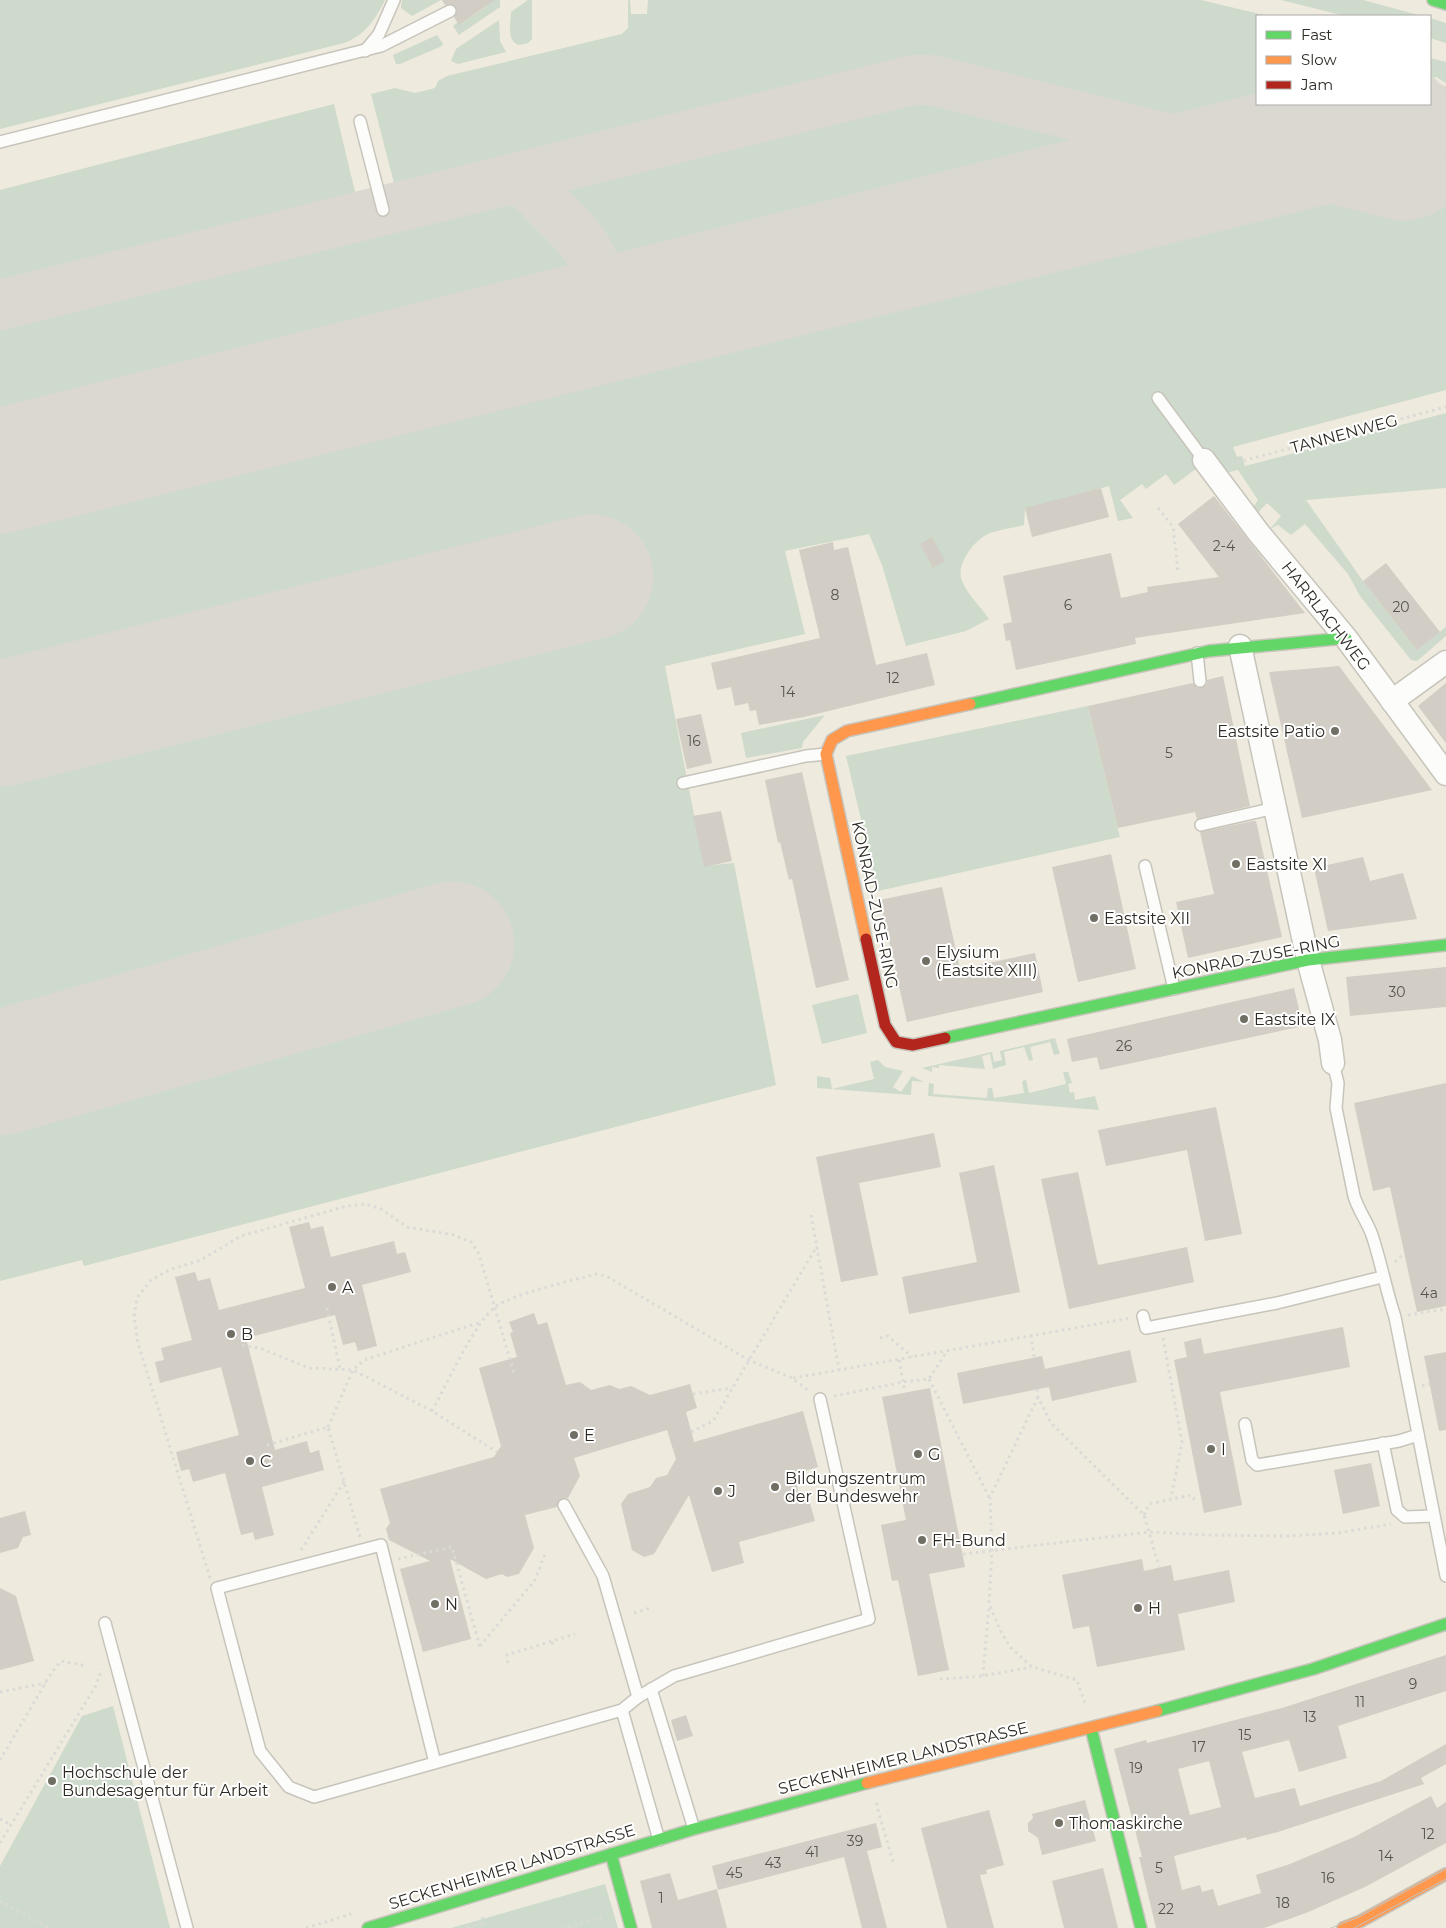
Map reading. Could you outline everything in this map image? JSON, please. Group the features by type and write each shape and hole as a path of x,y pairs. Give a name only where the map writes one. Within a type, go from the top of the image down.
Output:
{"street":[{"path":"1433,0 1446,4"},
{"name":"HARRLACHWEG","path":"1204,460 1258,532 1346,638 1446,774"},
{"path":"826,754 832,740 847,731 1198,653 1240,646 1346,638"},
{"path":"1240,646 1308,960 1330,1040 1333,1063"},
{"path":"1392,701 1446,662"},
{"name":"KONRAD-ZUSE-RING","path":"826,754 885,1025 896,1042 913,1045 1308,960 1446,945"},
{"name":"SECKENHEIMER LANDSTRASSE","path":"368,1928 694,1829 869,1782 1091,1728 1313,1669 1446,1624"},
{"path":"1091,1728 1141,1928"},
{"path":"611,1854 631,1928"},
{"path":"1343,1928 1446,1874"}],"lane":[{"path":"365,51 379,34 394,0"},
{"path":"0,142 365,51 381,46 450,11"},
{"path":"360,121 383,210"},
{"path":"1158,398 1204,460"},
{"path":"1198,653 1200,681"},
{"path":"682,783 806,756 826,754"},
{"path":"1201,825 1275,808"},
{"path":"1145,866 1174,989"},
{"path":"1333,1063 1338,1083 1336,1108 1354,1196 1358,1209 1371,1232 1382,1277 1396,1317 1446,1576"},
{"path":"1143,1316 1146,1328 1278,1303 1382,1277"},
{"path":"435,1763 381,1545 218,1588 260,1751 289,1787 314,1797 435,1763 622,1710 638,1697 674,1676 869,1619 820,1399"},
{"path":"1245,1424 1252,1460 1257,1465 1383,1442 1399,1441 1418,1435"},
{"path":"1383,1442 1398,1510 1404,1517 1433,1516"},
{"path":"564,1505 603,1576 638,1697"},
{"path":"105,1623 187,1928"},
{"path":"651,1689 694,1829"},
{"path":"622,1710 659,1840"}],"path":[{"name":"TANNENWEG","path":"1243,460 1446,407"},
{"path":"1158,508 1173,527 1178,572"},
{"path":"218,1588 211,1583 138,1343 134,1316 137,1298 151,1280 169,1270 201,1260 241,1236 347,1206 366,1204 381,1209 407,1227 454,1235 471,1242 479,1254 514,1373"},
{"path":"811,1215 839,1370"},
{"path":"691,1432 713,1421 817,1246"},
{"path":"1392,1265 1404,1253"},
{"path":"432,1411 481,1322 495,1306 597,1274 608,1277 749,1360 792,1378 820,1399 903,1382 929,1379"},
{"path":"327,1308 340,1369"},
{"path":"1396,1317 1446,1309"},
{"path":"792,1378 1143,1316"},
{"path":"481,1322 364,1360 353,1370 328,1427 362,1542 381,1545 400,1560 452,1547 480,1647 535,1580 546,1551"},
{"path":"1161,1325 1182,1442 1171,1498"},
{"path":"1030,1335 1034,1357"},
{"path":"880,1338 888,1336 913,1358"},
{"path":"242,1345 262,1350 309,1368 353,1370 432,1411 497,1452"},
{"path":"929,1379 946,1352"},
{"path":"899,1360 905,1392"},
{"path":"929,1379 990,1497 992,1551 982,1676"},
{"path":"693,1394 732,1388"},
{"path":"1037,1389 1038,1397 1051,1423 1144,1515 1159,1567"},
{"path":"990,1497 1038,1397"},
{"path":"267,1445 328,1427"},
{"path":"289,1569 345,1481"},
{"path":"1144,1515 1150,1504 1171,1498 1192,1495 1197,1503"},
{"path":"963,1554 1150,1532 1208,1536 1288,1536 1338,1533 1395,1523 1404,1517"},
{"path":"989,1603 1000,1630 1010,1647 1032,1666 1077,1680 1083,1696"},
{"path":"634,1613 650,1608"},
{"path":"508,1663 507,1654 575,1634"},
{"path":"552,1642 554,1648"},
{"path":"0,1760 46,1683 61,1662 88,1666"},
{"path":"0,1843 94,1687 104,1664"},
{"path":"940,1679 982,1676 1032,1666"},
{"path":"0,1692 46,1683"},
{"path":"869,1782 893,1862"},
{"path":"0,1819 11,1825"},
{"path":"0,1901 49,1928"},
{"path":"562,1928 626,1912"},
{"path":"467,1928 484,1922"}],"green space":[{"path":"0,0 385,0 369,26 358,36 344,43 0,129"},
{"path":"402,0 441,0 412,16 401,8"},
{"path":"490,0 500,0 500,7 459,35 453,26 458,22 459,25 487,6"},
{"path":"528,0 532,0 532,39 528,43 519,45 512,40 511,36 511,12"},
{"path":"628,0 630,0 631,14 647,14 648,0 1201,0 1264,15 1256,15 1256,105 1325,105 1237,126 1198,128 921,64 911,64 402,192 395,187 371,94 395,88 415,93 435,88 438,81 447,76 622,34 628,28"},
{"path":"1281,0 1363,0 1418,15 1341,15"},
{"path":"1431,18 1446,23 1446,43 1431,38"},
{"path":"499,20 500,41 506,52 458,64 451,61 456,49"},
{"path":"437,35 443,44 442,46 396,64 393,55"},
{"path":"1431,58 1446,62 1446,83 1436,77 1431,79"},
{"path":"923,92 1071,129 1084,138 1088,148 1083,158 1070,167 638,276 561,195 560,187 572,179"},
{"path":"334,104 356,196 349,204 0,291 0,190"},
{"path":"1280,188 1413,212 1427,210 1446,199 1446,390 1233,447 1237,457 1242,456 1245,466 1446,413 1446,488 1306,500 1363,581 1417,650 1446,627 1446,636 1417,661 1411,660 1360,596 1348,574 1305,524 1291,535 1278,525 1270,529 1281,516 1267,503 1256,515 1249,513 1258,500 1238,470 1221,474 1210,458 1193,464 1196,469 1174,485 1166,474 1146,489 1142,484 1120,500 1133,518 1118,521 1109,486 1025,509 1024,525 984,536 973,546 961,567 964,586 989,619 966,631 906,646 882,565 869,534 785,551 805,634 665,666 704,866 734,863 776,1085 84,1266 82,1260 0,1281 0,506"},
{"path":"500,196 516,197 522,200 545,222 564,248 568,261 567,274 560,287 544,298 0,435 0,320"},
{"path":"1088,706 1120,837 878,891 846,756"},
{"path":"825,715 803,742 802,748 746,758 741,733"},
{"path":"858,994 867,1033 822,1044 812,1005"},
{"path":"1055,1038 1060,1054 1054,1055 1050,1042 1030,1047 1033,1060 1029,1061 1024,1047 1004,1052 1006,1065 993,1069 990,1054 982,1056 985,1069 939,1065 939,1068 932,1067 932,1072 922,1068 992,1052 994,1062 1002,1060 1000,1051"},
{"path":"878,1060 885,1067 903,1071 893,1087 901,1092 912,1076 924,1082 912,1081 911,1095 817,1088 817,1076 830,1078 832,1089 874,1079 870,1062"},
{"path":"1063,1072 1068,1072 1072,1083 1068,1084 1070,1093 1074,1092 1075,1100 1095,1096 1099,1110 928,1096 929,1083 934,1084 933,1094 987,1098 988,1088 992,1088 994,1098 1024,1093 1022,1081 1026,1080 1029,1093 1066,1084"},
{"path":"113,1706 170,1928 0,1928 0,1866 82,1716"},
{"path":"605,1884 618,1928 451,1928"}],"building":[{"path":"442,0 495,0 459,25 454,17 457,12 456,7 451,4 445,5"},
{"path":"1101,488 1109,517 1032,537 1025,508"},
{"path":"1214,496 1305,613 1135,638 1136,644 1016,670 1010,640 1006,641 1003,624 1012,622 1003,576 1111,553 1121,598 1148,592 1147,587 1219,577 1178,524"},
{"path":"932,537 945,561 933,568 920,544"},
{"path":"833,542 834,550 848,547 876,665 927,653 935,685 804,717 759,725 756,710 750,711 748,703 735,706 731,687 717,690 711,663 820,638 799,550"},
{"path":"1386,563 1440,632 1417,650 1363,581"},
{"name":"Eastsite Patio","path":"1339,666 1432,790 1302,818 1269,672"},
{"path":"1223,676 1250,806 1197,819 1195,812 1118,828 1088,706 1193,683 1197,688 1201,688 1207,684 1207,680"},
{"path":"1446,683 1446,743 1418,706"},
{"path":"701,714 712,763 687,769 676,719"},
{"path":"802,772 849,980 816,988 792,879 789,880 780,842 778,843 765,780"},
{"path":"721,811 732,861 704,867 693,816"},
{"name":"Eastsite XI","path":"1256,821 1282,937 1188,958 1176,902 1214,894 1200,832"},
{"name":"Eastsite XII","path":"1111,854 1136,969 1078,982 1052,867"},
{"path":"1363,857 1370,881 1403,873 1417,919 1328,931 1314,868"},
{"name":"Elysium (Eastsite XIII)","path":"942,887 960,969 1035,953 1043,992 907,1022 880,900"},
{"path":"1446,967 1446,1007 1350,1016 1346,977"},
{"path":"1294,988 1303,1026 1100,1070 1097,1057 1072,1062 1067,1039"},
{"path":"1446,1083 1446,1306 1417,1312 1390,1187 1373,1191 1354,1103"},
{"path":"1216,1107 1242,1234 1205,1241 1187,1150 1106,1166 1098,1130"},
{"path":"934,1133 941,1167 859,1183 878,1275 841,1282 816,1157"},
{"path":"994,1165 1020,1292 909,1314 902,1277 977,1262 959,1173"},
{"path":"1078,1172 1098,1265 1187,1247 1194,1282 1069,1309 1041,1179"},
{"path":"309,1222 311,1229 323,1226 331,1257 394,1241 397,1254 405,1252 411,1272 362,1285 377,1346 358,1351 355,1342 343,1345 335,1315 246,1338 275,1450 307,1441 310,1453 319,1450 324,1470 262,1487 274,1535 255,1540 253,1532 241,1535 225,1473 193,1482 189,1469 181,1471 176,1452 239,1435 221,1367 160,1383 155,1362 164,1360 161,1348 192,1340 175,1277 195,1272 198,1281 210,1278 219,1310 305,1288 289,1227"},
{"path":"534,1313 538,1325 547,1322 566,1385 580,1382 591,1390 610,1385 619,1389 631,1386 650,1395 690,1384 697,1408 686,1412 694,1442 803,1411 818,1467 794,1474 801,1502 809,1500 815,1521 739,1542 744,1563 712,1572 689,1495 654,1554 644,1557 632,1550 621,1504 628,1494 650,1487 656,1478 667,1475 676,1459 667,1430 574,1458 580,1476 568,1498 560,1499 557,1507 525,1515 534,1548 519,1574 507,1577 502,1574 486,1579 450,1559 471,1639 423,1652 400,1569 430,1561 389,1540 386,1529 390,1523 380,1489 494,1457 501,1446 479,1368 517,1357 510,1333 513,1332 509,1322"},
{"name":"I","path":"1343,1327 1350,1367 1220,1392 1242,1505 1204,1513 1174,1360 1187,1357 1184,1342 1201,1338 1204,1354"},
{"path":"1130,1350 1137,1382 1052,1401 1049,1387 963,1404 957,1373 1042,1356 1045,1369"},
{"path":"1446,1352 1446,1430 1439,1431 1424,1356"},
{"path":"930,1388 965,1567 929,1574 949,1670 918,1676 898,1580 892,1581 881,1525 906,1520 882,1397"},
{"path":"1371,1463 1380,1506 1343,1514 1334,1470"},
{"path":"25,1511 31,1535 23,1537 18,1548 0,1553 0,1518"},
{"name":"H","path":"1142,1559 1144,1571 1171,1565 1174,1581 1229,1570 1235,1602 1178,1614 1185,1650 1097,1667 1089,1626 1073,1629 1062,1575"},
{"path":"0,1588 16,1596 34,1661 0,1670"},
{"path":"1446,1655 1446,1691 1338,1726 1347,1758 1299,1772 1289,1740 1242,1752 1255,1798 1295,1788 1300,1806 1381,1781 1446,1744 1446,1764 1421,1778 1424,1784 1278,1832 1247,1840 1246,1837 1174,1856 1182,1890 1200,1885 1202,1892 1213,1889 1218,1906 1261,1893 1256,1875 1290,1864 1354,1837 1431,1796 1437,1808 1446,1802 1446,1843 1365,1887 1306,1913 1264,1928 1156,1928 1139,1857 1142,1857 1114,1749 1146,1740 1147,1743 1282,1708","holes":["1209,1761 1221,1807 1190,1815 1178,1769"]},
{"path":"686,1715 693,1736 677,1741 671,1720"},
{"path":"1085,1800 1096,1841 1042,1855 1038,1838 1028,1831 1028,1823 1033,1818 1032,1814"},
{"path":"989,1810 1004,1865 986,1870 987,1874 980,1875 994,1928 947,1928 921,1828"},
{"path":"876,1823 882,1847 867,1851 887,1928 862,1928 844,1857 718,1890 712,1866"},
{"path":"1103,1868 1118,1928 1064,1928 1052,1881"},
{"path":"670,1873 678,1900 717,1889 727,1928 652,1928 640,1881"}],"taxiway":[{"path":"0,305 913,80 932,80 1401,196 1425,190 1437,180 1441,174 1446,157"},
{"path":"1392,124 1406,112 1416,107 1427,106 1433,108 1442,116 1446,152"},
{"path":"1090,199 1115,188 1124,180 1132,164 1132,155 1129,147 1124,138 1110,124"},
{"path":"497,182 517,181 532,189 568,225 585,246 592,258 595,270 596,282 593,296 588,309 581,317 560,329 525,340"}],"runway":[{"path":"0,471 1392,124"},
{"path":"0,724 591,577"},
{"path":"0,1073 452,944"}],"tram line":[{"path":"1331,1928 1359,1917 1446,1869"},
{"path":"1354,1928 1446,1879"}],"traffic: fast":[{"path":"1433,0 1446,4"},
{"path":"970,704 1209,651 1346,638"},
{"path":"945,1038 1308,960 1446,945"},
{"path":"1157,1711 1313,1669 1446,1624"},
{"path":"1091,1728 1141,1928"},
{"path":"368,1928 694,1829 867,1783"},
{"path":"611,1854 631,1928"}],"traffic: slow":[{"path":"866,939 826,754 832,740 847,731 970,704"},
{"path":"867,1783 1157,1711"},
{"path":"1343,1928 1361,1921 1446,1874"}],"traffic: jam":[{"path":"866,939 885,1025 896,1042 913,1045 945,1038"}],"place":[{"name":"Eastsite Patio","path":"1335,731"},
{"name":"Eastsite XI","path":"1236,864"},
{"name":"Eastsite XII","path":"1094,918"},
{"name":"Elysium (Eastsite XIII)","path":"926,961"},
{"name":"Eastsite IX","path":"1244,1019"},
{"name":"A","path":"332,1287"},
{"name":"B","path":"231,1334"},
{"name":"E","path":"574,1435"},
{"name":"I","path":"1211,1449"},
{"name":"G","path":"918,1454"},
{"name":"C","path":"250,1461"},
{"name":"Bildungszentrum der Bundeswehr","path":"775,1487"},
{"name":"J","path":"718,1491"},
{"name":"FH-Bund","path":"922,1540"},
{"name":"N","path":"435,1604"},
{"name":"H","path":"1138,1608"},
{"name":"Hochschule der Bundesagentur für Arbeit","path":"52,1781"},
{"name":"Thomaskirche","path":"1059,1823"}]}
